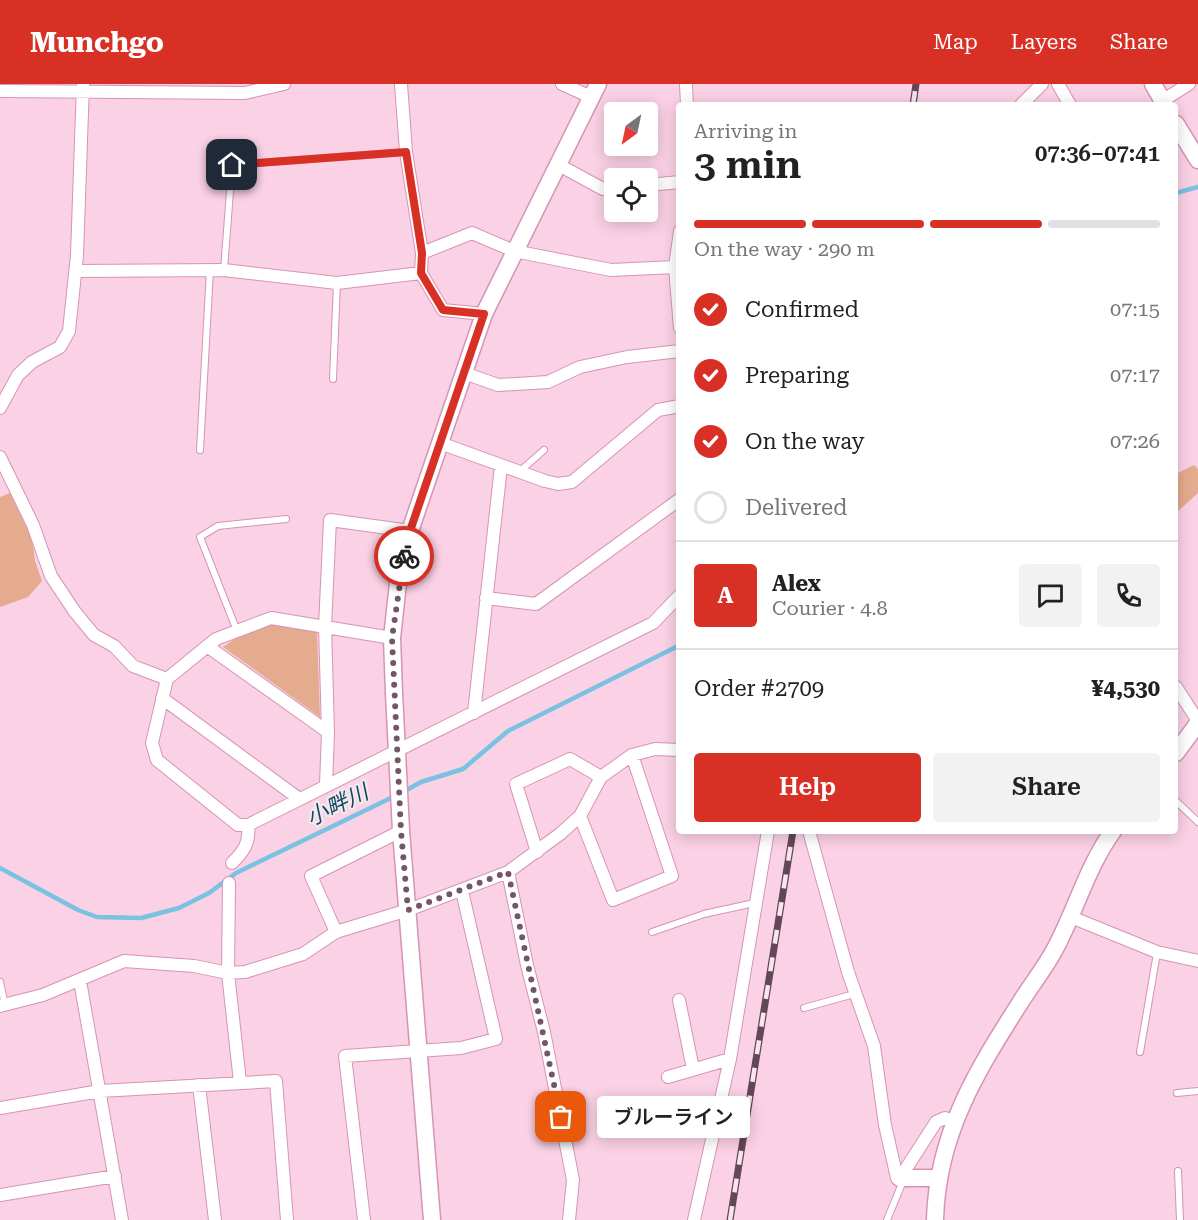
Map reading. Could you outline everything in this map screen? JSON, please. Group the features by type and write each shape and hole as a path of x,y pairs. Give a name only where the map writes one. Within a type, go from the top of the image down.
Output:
{"street":[{"path":"0,91 221,89 245,93 284,84"},
{"path":"401,84 406,152 422,253 421,273 443,310 484,314"},
{"path":"432,1220 397,754 392,638 398,584 410,531 484,314 594,91 562,84"},
{"path":"686,84 687,102"},
{"path":"1024,102 1042,84"},
{"path":"1058,84 1068,102"},
{"path":"1153,84 1162,102"},
{"path":"1164,102 1189,84"},
{"path":"0,408 18,375 32,362 60,347 69,331 76,271 83,89"},
{"path":"1178,127 1198,159"},
{"path":"557,164 604,189"},
{"path":"658,184 676,182"},
{"path":"422,253 472,234 514,251 610,270 675,267"},
{"path":"676,260 676,282"},
{"path":"76,271 224,270 337,284 421,273"},
{"path":"464,373 498,385 548,382 580,367 627,357 676,351"},
{"path":"440,443 558,484 572,482 658,410 676,407"},
{"path":"0,457 33,525 51,576 75,612 94,635 114,646 133,666 167,679"},
{"path":"474,713 501,466"},
{"path":"486,598 537,604 676,502"},
{"path":"326,785 328,732 325,626 330,520 410,531"},
{"path":"392,638 271,618 216,639 167,679 152,743 157,759 238,825 248,825 298,798 397,754 653,623 676,599"},
{"path":"207,646 328,732"},
{"path":"1178,690 1198,722 1178,750"},
{"path":"162,698 298,798"},
{"path":"3,1006 43,995 124,961 194,966 228,973 245,972 303,954 336,932 408,910 508,872 537,852 580,816 601,777 632,755 655,749 676,750"},
{"path":"580,816 613,900 672,876 632,755"},
{"path":"537,852 516,784 570,759 601,777"},
{"path":"231,863 244,850 250,837 248,825"},
{"path":"336,932 311,876 401,827"},
{"path":"694,1220 730,1059 754,903 767,834"},
{"path":"810,834 854,994 874,1046 885,1125 897,1178 937,1178"},
{"path":"935,1220 937,1178 954,1122 992,1047 1054,952 1092,864 1111,834"},
{"path":"508,872 527,965 544,1032 573,1180 569,1220"},
{"path":"229,883 228,973 240,1082"},
{"path":"364,1220 345,1056 461,1048 496,1039 462,891"},
{"path":"1071,917 1157,952 1198,961"},
{"path":"80,981 122,1220"},
{"path":"679,1000 693,1069"},
{"path":"668,1077 730,1059"},
{"path":"0,1108 100,1091 276,1081 287,1220"},
{"path":"199,1085 215,1220"},
{"path":"902,1178 936,1122 945,1118 954,1122"},
{"path":"0,1195 115,1176"}],"lane":[{"path":"224,270 232,165 406,152"},
{"path":"200,450 210,270"},
{"path":"333,379 337,284"},
{"path":"519,472 544,450"},
{"path":"237,631 200,537 218,526 286,519"},
{"path":"1178,803 1198,822"},
{"path":"652,932 704,914 754,903"},
{"path":"1140,1052 1157,952"},
{"path":"0,982 3,1006"},
{"path":"804,1008 854,994"},
{"path":"1177,1093 1198,1090"},
{"path":"1178,1171 1180,1220"},
{"path":"887,1220 902,1178"}],"shaded area":[{"path":"1194,465 1198,469 1198,493 1178,511 1178,473"},
{"path":"10,493 32,539 35,561 42,581 28,597 0,607 0,497"},
{"path":"274,624 317,632 320,717 223,647 241,635"}],"waterway":[{"name":"小畔川","path":"1178,192 1198,187"},
{"name":"小畔川","path":"403,792 421,782 463,769 508,731 676,647"},
{"name":"小畔川","path":"0,868 78,910 97,917 141,918 179,908 209,893 236,873 395,796"}],"railway":[{"path":"913,102 916,84"},
{"path":"730,1220 793,834"}],"way so far":[{"path":"404,556 398,584 392,638 401,831 408,910 508,872 561,1117"}],"place":[{"name":"ブルーライン","path":"561,1117"}],"route":[{"path":"232,165 406,152 422,253 421,273 443,310 484,314 410,531 404,556"}]}
